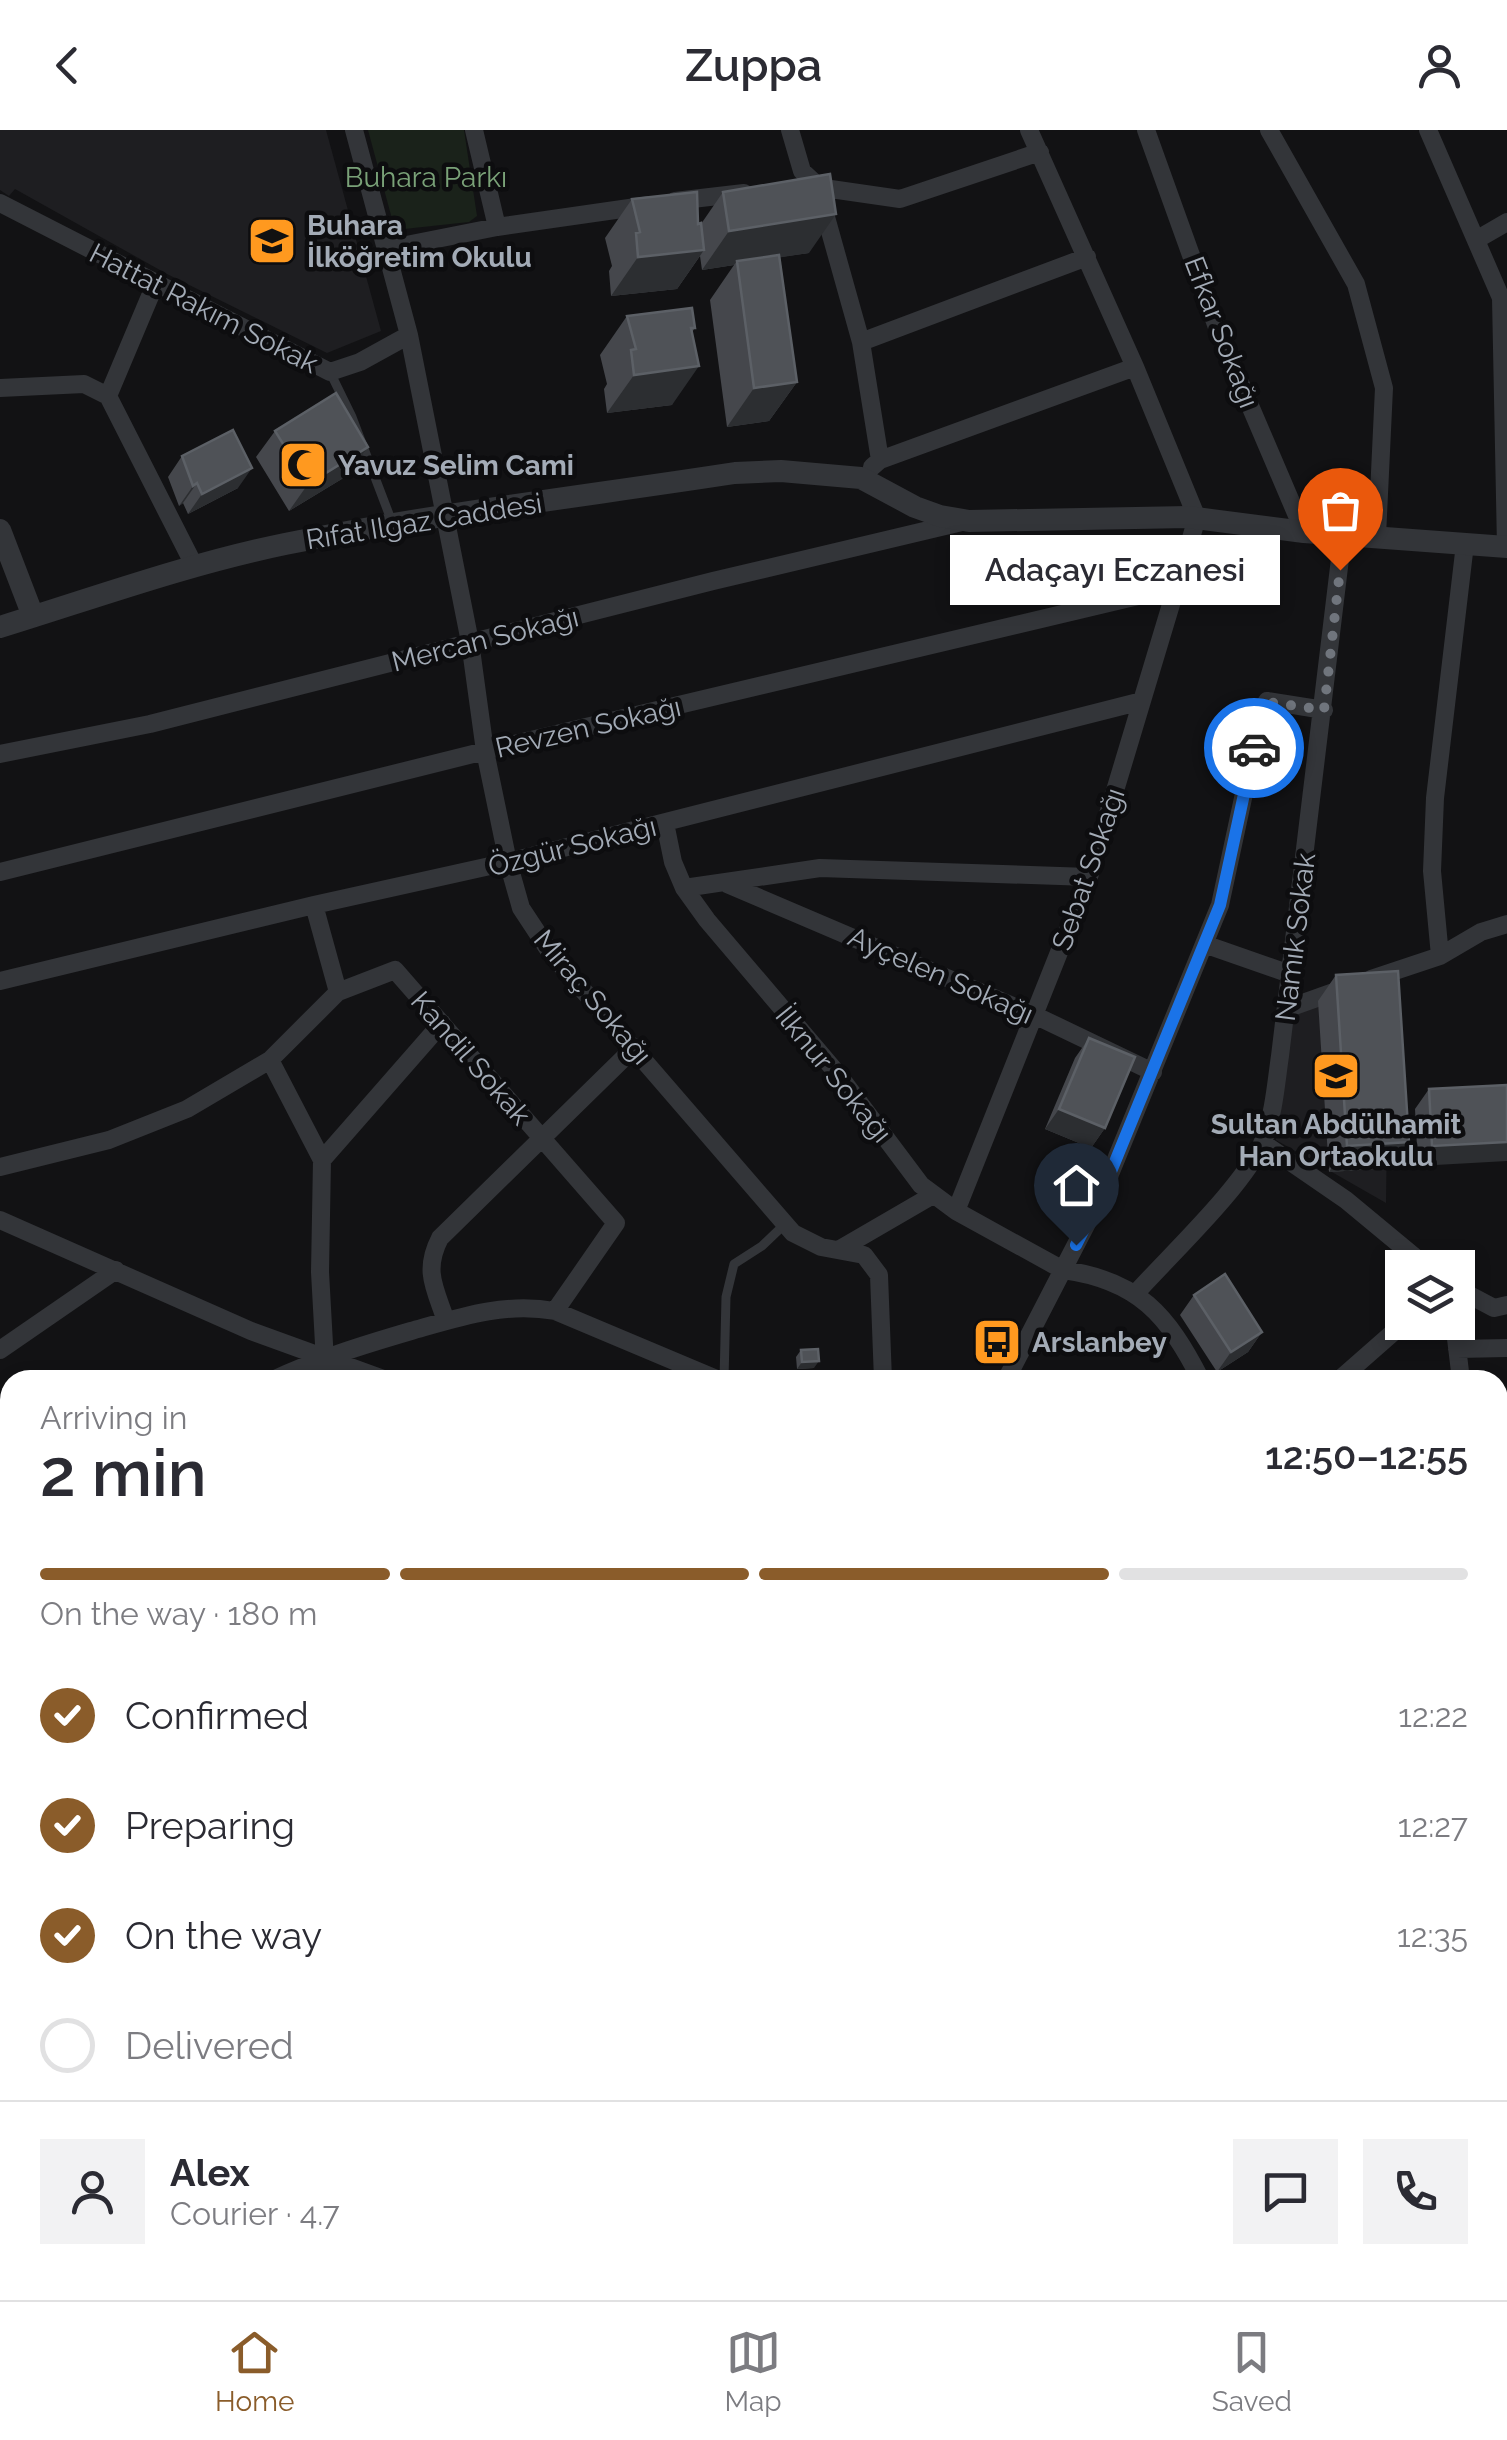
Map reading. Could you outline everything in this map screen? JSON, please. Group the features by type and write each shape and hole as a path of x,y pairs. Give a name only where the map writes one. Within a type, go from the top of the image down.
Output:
{"street":[{"name":"Miraç Sokağı","path":"354,130 409,335 470,642 486,751 521,908 534,930 786,1224 805,1240 864,1255 879,1275 883,1370"},
{"path":"474,130 497,227"},
{"path":"790,130 861,342 880,460"},
{"path":"1029,130 1135,367 1197,518"},
{"name":"Efkar Sokağı","path":"1146,130 1219,333 1304,532"},
{"path":"1269,130 1356,284 1384,388 1377,536"},
{"path":"1428,130 1501,298 1506,547"},
{"path":"808,186 900,199 1040,152"},
{"path":"386,249 497,227 761,191"},
{"name":"Hattat Rakım Sokak","path":"0,203 330,372 349,368 409,335"},
{"path":"1476,240 1507,222"},
{"path":"861,342 1087,257"},
{"path":"108,396 156,282"},
{"path":"860,478 880,460 1135,367"},
{"path":"0,388 84,384 108,396 196,567"},
{"name":"Rıfat Ilgaz Caddesi","path":"0,627 285,544 446,516 735,474 781,471 860,478 915,507 969,520 1197,518 1304,532 1506,547"},
{"name":"Sebat Sokağı","path":"956,1212 1089,877 1197,518"},
{"name":"Mercan Sokağı","path":"0,754 150,724 969,520"},
{"path":"0,530 33,616"},
{"name":"Namık Sokak","path":"1136,1293 1234,1184 1263,1143 1273,1107 1343,534"},
{"path":"1440,956 1432,871 1435,798 1466,544"},
{"name":"Revzen Sokağı","path":"0,872 486,751 1176,587"},
{"name":"Özgür Sokağı","path":"0,981 508,862 1142,701"},
{"path":"1011,1370 1101,1196 1220,905 1262,710 1267,702 1324,710"},
{"name":"İlknur Sokağı","path":"665,823 673,862 684,888 837,1072 921,1184 956,1212 1063,1270 1080,1272 1136,1293"},
{"path":"684,888 820,868 1089,877"},
{"name":"Ayçelen Sokağı","path":"726,884 1034,1015 1153,1072"},
{"path":"314,905 338,992"},
{"path":"1286,1009 1440,956 1481,932 1507,924"},
{"path":"1204,944 1290,974"},
{"name":"Kandil Sokak","path":"0,1167 67,1152 144,1128 199,1103 270,1060 338,992 395,970 616,1222 555,1312"},
{"path":"322,1160 442,1023"},
{"path":"446,1321 430,1270 431,1255 440,1238 635,1048"},
{"path":"270,1060 322,1160 320,1272 325,1370"},
{"path":"1263,1143 1346,1200 1406,1250"},
{"path":"840,1249 932,1194"},
{"path":"0,1220 251,1331 360,1370"},
{"path":"0,1350 116,1270"},
{"path":"1136,1293 1161,1313 1196,1370"},
{"path":"1475,1298 1494,1308 1507,1305"},
{"path":"294,1370 324,1356 446,1321 503,1308 532,1307 555,1312 697,1370"},
{"path":"1351,1370 1385,1340"},
{"path":"1456,1340 1460,1370"},
{"path":"1457,1349 1507,1348"}],"lane":[{"path":"330,372 364,446 393,525"},
{"path":"722,1370 726,1298 734,1264 786,1224"}],"shaded area":[{"path":"0,130 326,130 381,331 327,353 167,274 15,189 9,196 0,190"},
{"name":"Sultan Abdülhamit Han Ortaokulu","path":"1389,987 1386,1203 1276,1140 1292,1012"}],"green space":[{"name":"Buhara Parkı","path":"368,130 464,130 477,216 469,222 395,230"}],"building":[{"path":"830,174 836,214 729,231 723,192"},
{"path":"697,192 704,250 638,257 636,233 640,232 632,199"},
{"path":"779,255 797,382 754,388 737,261"},
{"path":"692,308 695,328 691,328 699,366 634,375 631,350 636,349 627,316"},
{"path":"336,393 368,447 308,484 275,431"},
{"path":"233,430 252,468 202,494 197,483 193,486 182,456"},
{"path":"1398,971 1409,1142 1347,1146 1336,975"},
{"path":"1089,1038 1135,1057 1105,1128 1059,1109"},
{"path":"1507,1085 1507,1142 1432,1146 1429,1089"},
{"path":"1225,1274 1262,1332 1231,1352 1194,1295"},
{"path":"818,1349 819,1361 802,1362 801,1350"}],"way so far":[{"path":"1254,748 1267,702 1324,710 1340,570"}],"place":[{"name":"Buhara İlköğretim Okulu","path":"272,241"},
{"name":"Yavuz Selim Cami","path":"303,465"},
{"name":"Adaçayı Eczanesi","path":"1340,570"},
{"name":"Sultan Abdülhamit Han Ortaokulu","path":"1336,1076"},
{"name":"Arslanbey","path":"997,1342"}],"route":[{"path":"1076,1245 1101,1196 1220,905 1254,748"}]}
